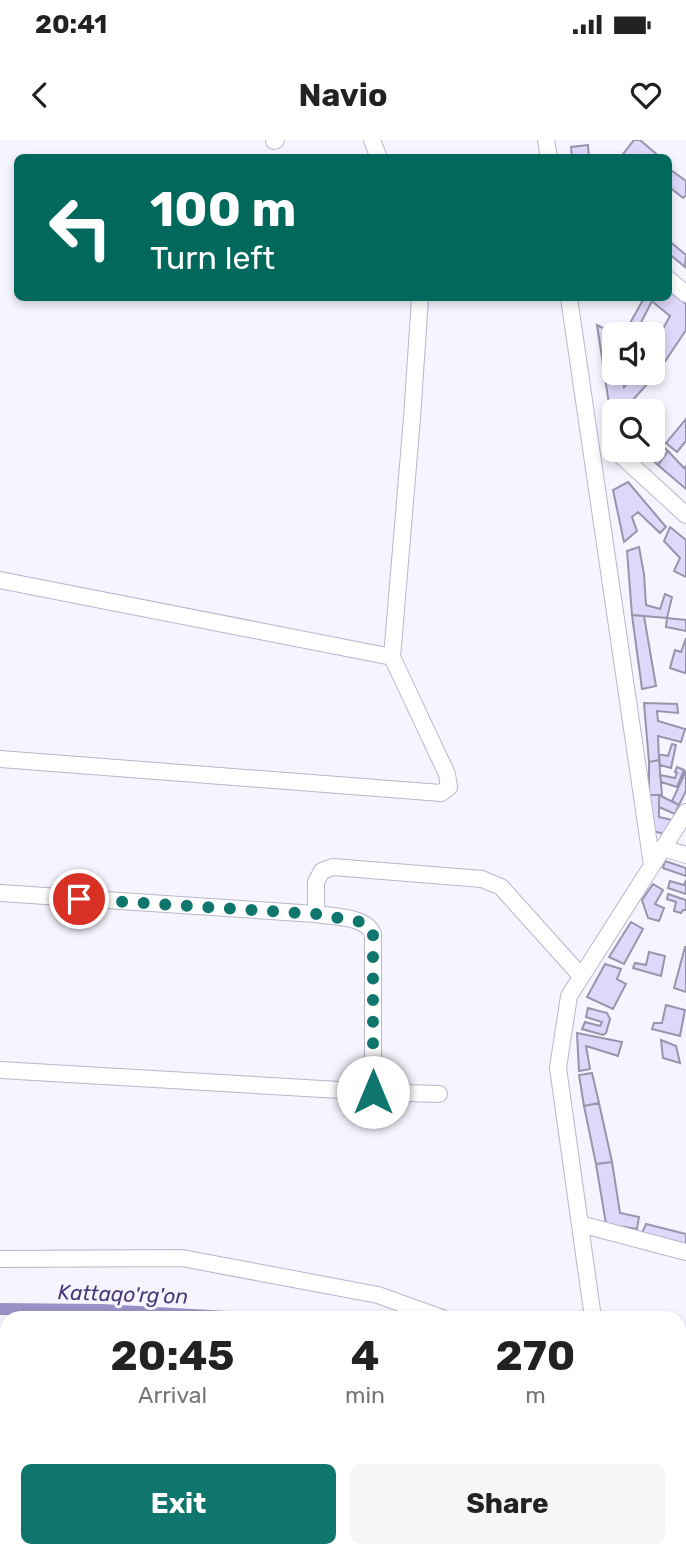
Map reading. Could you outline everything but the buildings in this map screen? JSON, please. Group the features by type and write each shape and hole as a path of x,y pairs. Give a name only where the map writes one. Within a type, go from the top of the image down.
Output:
{"street":[{"path":"672,282 686,294"},
{"path":"0,759 441,793 449,787 447,774 392,657 420,301"},
{"path":"569,301 652,866"},
{"path":"588,427 602,439"},
{"path":"627,462 686,515"},
{"path":"0,580 392,657"},
{"path":"592,1311 558,1068 569,996 686,812"},
{"path":"663,848 686,855"},
{"path":"316,914 316,882 322,871 333,867 482,879 501,887 581,976"},
{"path":"0,894 316,914 361,922 370,927 373,934 373,1092"},
{"path":"0,1070 439,1094"},
{"path":"580,1224 686,1252"},
{"path":"0,1259 182,1258 378,1295 423,1311"}],"waterway":[{"name":"Kattaqo'rg'on","path":"0,1309 120,1311"}],"route":[{"path":"79,899 316,914 361,922 370,927 373,934 373,1092"}]}
